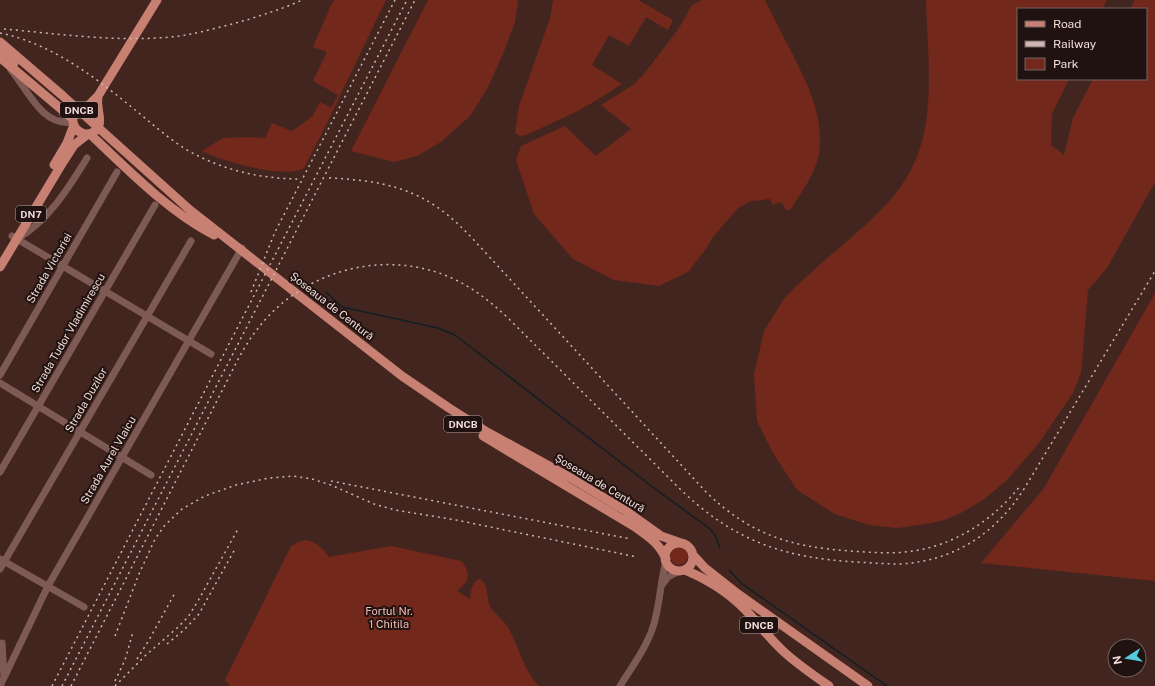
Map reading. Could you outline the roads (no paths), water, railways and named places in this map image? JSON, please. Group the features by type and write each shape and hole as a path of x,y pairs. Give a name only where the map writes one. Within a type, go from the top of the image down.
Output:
{"main road":[{"name":"DN7","path":"0,267 14,238 67,144 77,110 85,107 98,96 157,0"},
{"path":"0,35 85,107 92,108 99,118 200,209 217,235"},
{"name":"Șoseaua de Centură","path":"0,42 63,96 155,181"},
{"name":"Șoseaua de Centură","path":"0,51 190,210 217,235 237,248 365,352 439,409 635,526 659,546 669,567 682,570 702,578 735,601 752,617 783,652 801,667 829,686"},
{"path":"0,58 73,122 81,133 89,134 185,219 217,235"},
{"path":"98,96 99,118"},
{"name":"DN7","path":"0,256 14,238 74,145 98,128 99,118"},
{"name":"Șoseaua de Centură","path":"365,352 487,432 571,478 626,511 661,536 688,546 693,555 704,568 738,594 868,686"},
{"path":"666,560 665,555 669,547 681,543"},
{"path":"682,570 690,565 693,555"}],"street":[{"path":"0,63 11,70 30,96 48,116 59,122 73,122"},
{"path":"14,238 27,233 50,211 64,194 86,158"},
{"name":"Strada Victoriei","path":"0,375 117,172"},
{"name":"Strada Tudor Vladimirescu","path":"0,472 155,205"},
{"path":"14,238 211,354"},
{"name":"Strada Duzilor","path":"0,569 2,560 81,431 191,241"},
{"name":"Strada Aurel Vlaicu","path":"0,686 48,586 189,341 237,248"},
{"path":"0,383 152,475"},
{"path":"2,560 84,607"},
{"path":"620,686 637,659 653,628 666,560"},
{"path":"662,585 668,577 682,570"},
{"path":"2,643 4,678"}],"waterway":[{"path":"326,292 342,307 438,328 455,335 650,485 710,529 715,535 720,548"},
{"path":"729,570 741,583 887,686"}],"railway":[{"path":"4,29 95,37 141,39 164,38 210,30 250,19 302,0"},
{"path":"251,292 275,232 395,0"},
{"path":"52,686 407,0"},
{"path":"62,686 415,0"},
{"path":"0,33 35,44 69,61 115,93 172,140 200,157 242,172 286,179 301,179"},
{"path":"329,178 366,181 398,188 425,199 449,216 472,238 707,493 723,507 756,529 790,542 809,546 850,551 884,553 905,552 938,545 969,531 997,511 1020,486"},
{"path":"71,686 245,348 259,327 278,307 300,291 324,278 349,269 376,265 403,265 430,270 456,280 477,292 502,312 680,489 720,522 761,544 783,551 831,560 900,564 920,562 955,551 986,532 1013,505 1155,271"},
{"path":"115,636 139,574 155,539 165,525 182,509 205,496 236,485 269,478 293,476 312,479 331,485 374,504 395,510 456,520 637,557"},
{"path":"331,481 631,539"},
{"path":"115,686 146,655 188,617 238,529"},
{"path":"167,644 184,630 199,614 235,549"},
{"path":"137,659 175,593"},
{"path":"115,681 125,660 133,632"}],"park label":[{"name":"Fortul Nr. 1 Chitila","path":"389,617"}]}
